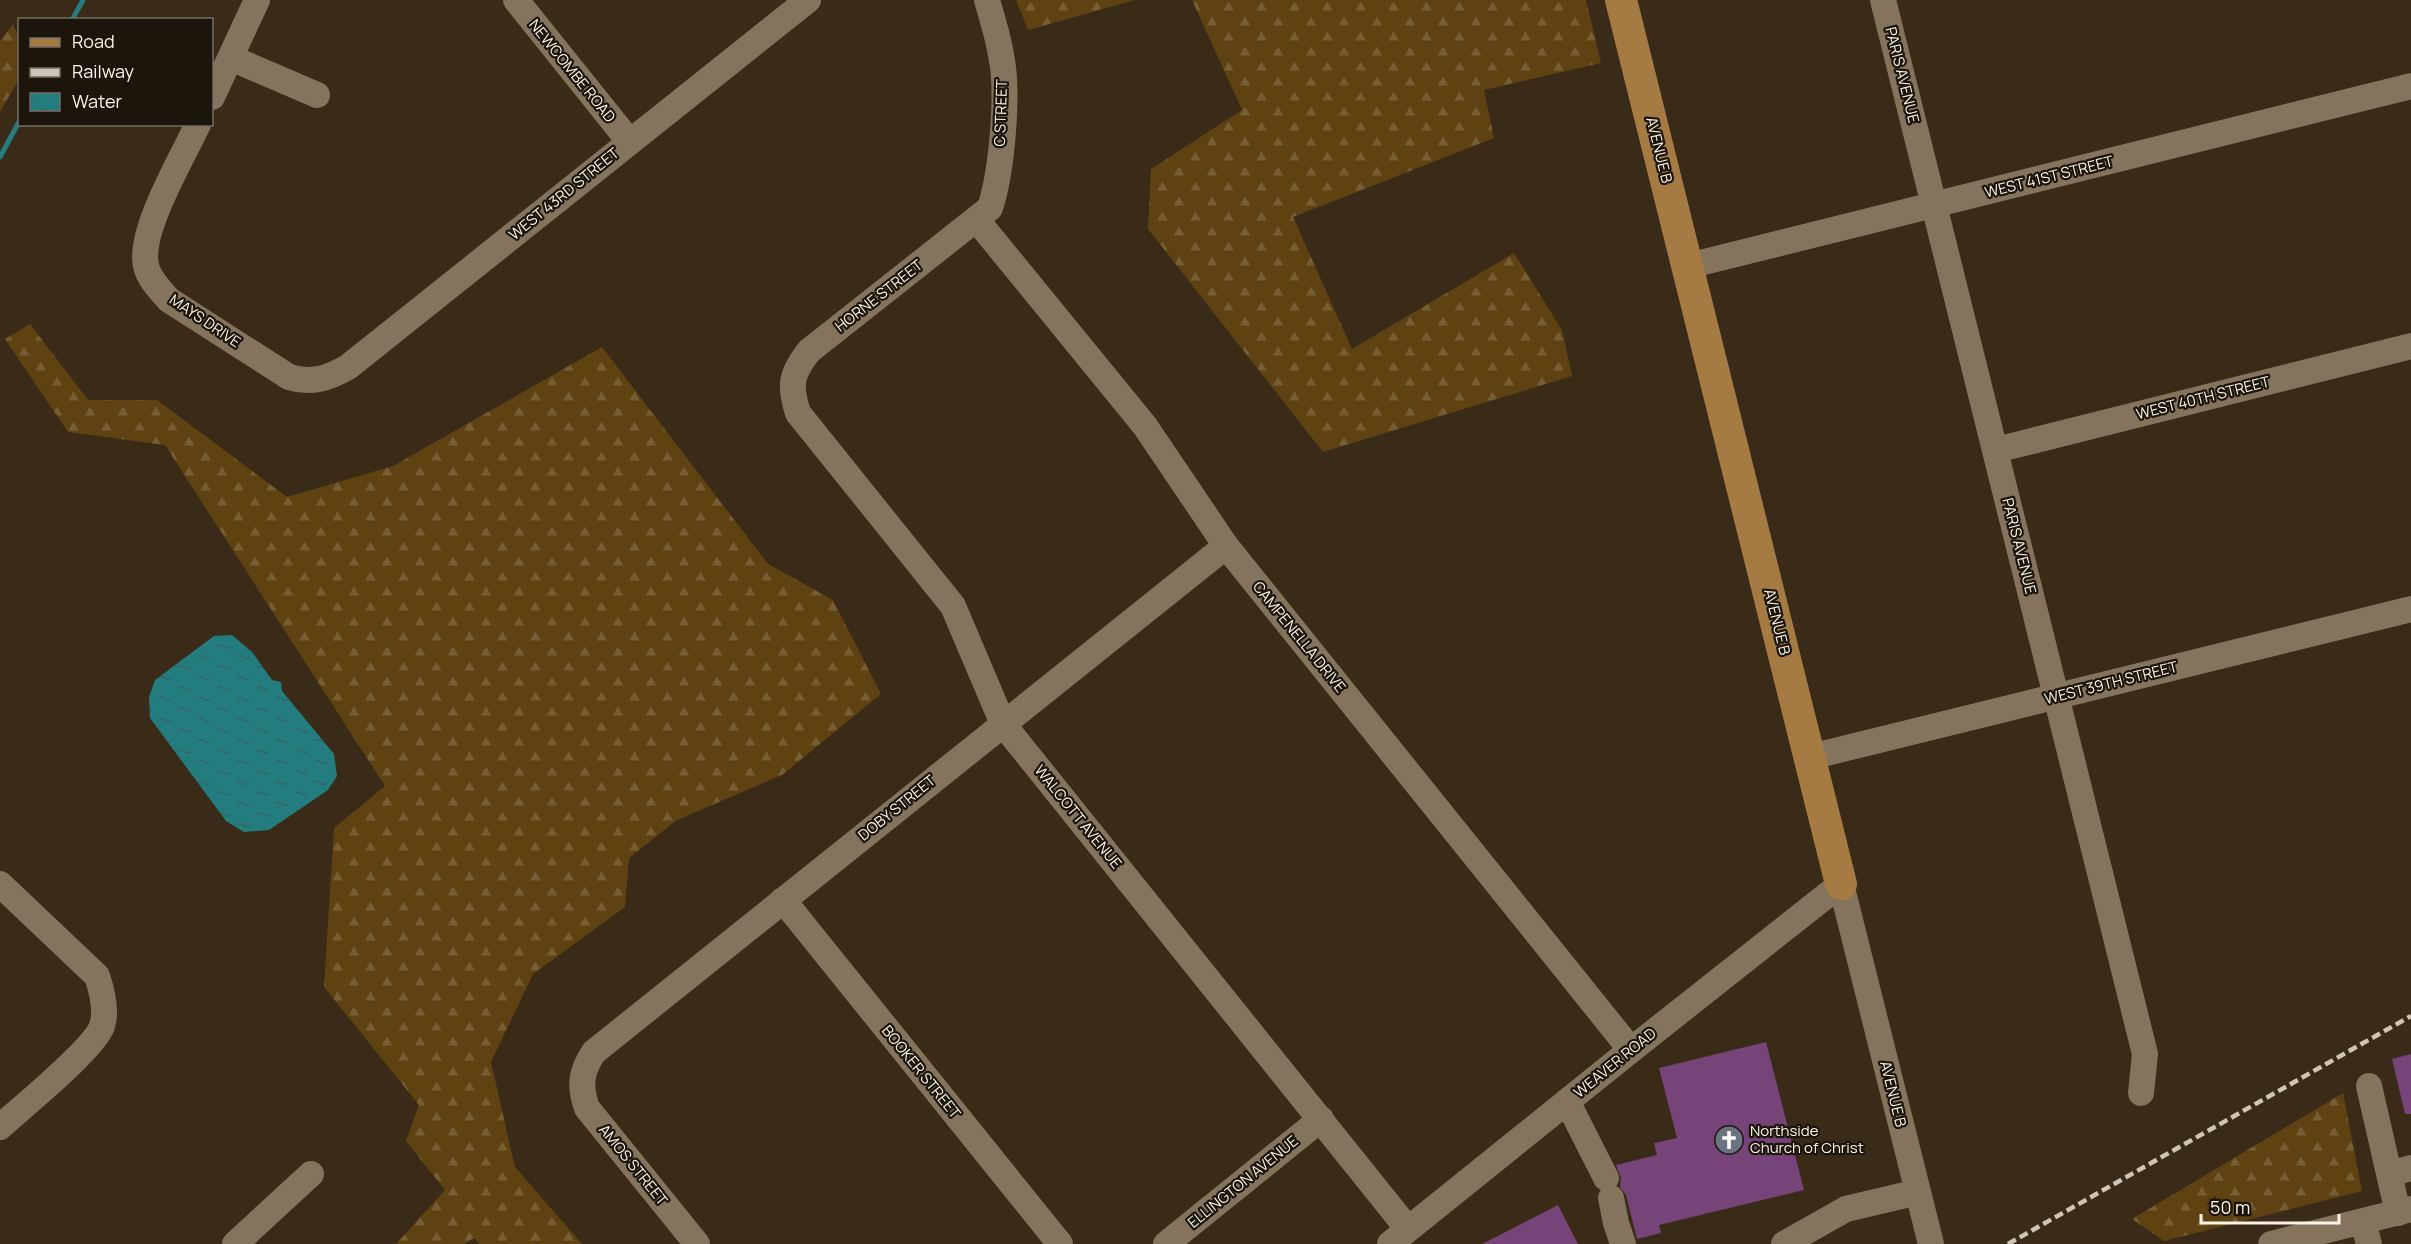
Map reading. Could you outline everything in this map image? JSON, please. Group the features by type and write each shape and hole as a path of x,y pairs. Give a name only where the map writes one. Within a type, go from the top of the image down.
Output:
{"main road":[{"name":"AVENUE B","path":"1621,0 1841,884"}],"street":[{"path":"213,95 257,0"},
{"name":"NEWCOMBE ROAD","path":"516,0 629,141"},
{"name":"WEST 43RD STREET","path":"315,380 332,376 348,367 808,0"},
{"name":"C STREET","path":"976,219 990,208 997,187 1004,99 1002,57 987,0"},
{"name":"PARIS AVENUE","path":"1883,0 2145,1054 2141,1093"},
{"path":"231,58 317,95"},
{"name":"WEST 41ST STREET","path":"1688,266 2411,86"},
{"name":"MAYS DRIVE","path":"197,126 152,220 145,244 146,266 154,283 169,300 289,377 315,380"},
{"name":"HORNE STREET","path":"792,381 797,366 809,351 976,219"},
{"name":"CAMPENELLA DRIVE","path":"976,219 1145,426 1226,546 1631,1050"},
{"name":"WEST 40TH STREET","path":"1996,450 2411,346"},
{"name":"WALCOTT AVENUE","path":"792,381 792,397 798,413 953,606 1003,724 1321,1119 1403,1238"},
{"name":"DOBY STREET","path":"581,1080 584,1066 594,1052 1226,546"},
{"name":"WEST 39TH STREET","path":"1810,757 2411,609"},
{"path":"0,884 86,963 97,976 103,1008 102,1027 86,1049 0,1127"},
{"name":"WEAVER ROAD","path":"1403,1238 1631,1050 1841,884"},
{"name":"AVENUE B","path":"1841,884 1931,1244"},
{"name":"BOOKER STREET","path":"783,900 1060,1244"},
{"name":"AMOS STREET","path":"581,1080 582,1095 587,1108 697,1244"},
{"path":"2271,1244 2366,1233 2405,1211 2400,1171 2369,1086"},
{"path":"1568,1101 1608,1188 1623,1244"},
{"name":"ELLINGTON AVENUE","path":"1166,1244 1321,1119"},
{"path":"235,1244 311,1174"},
{"path":"1784,1244 1846,1209 1918,1192"}],"green space":[{"path":"1016,0 1135,0 1028,30"},
{"path":"1192,0 1586,0 1601,63 1484,90 1494,138 1293,217 1352,349 1514,253 1562,330 1572,376 1323,452 1148,229 1151,169 1242,110"},
{"path":"13,24 18,35 18,81 0,112 0,41"},
{"path":"30,324 88,400 157,400 287,497 393,466 602,347 768,564 833,600 881,694 782,775 677,820 629,858 625,907 533,974 491,1062 515,1167 582,1244 480,1244 474,1238 464,1244 396,1244 445,1190 406,1141 419,1105 324,987 334,828 385,786 165,445 68,432 5,339"},
{"path":"2343,1093 2362,1191 2164,1241 2132,1219"}],"water":[{"path":"232,635 252,652 272,680 281,682 282,691 334,754 337,776 328,790 269,830 244,832 226,821 150,718 149,697 155,680 214,636"}],"building":[{"name":"Northside Church of Christ","path":"1766,1042 1804,1190 1659,1225 1661,1233 1637,1239 1626,1195 1620,1187 1621,1178 1616,1165 1657,1155 1654,1143 1677,1138 1659,1068"},
{"path":"2411,1054 2411,1114 2405,1114 2392,1059"},
{"path":"1558,1205 1578,1244 1482,1244"}],"waterway":[{"path":"73,18 83,0"},
{"path":"0,157 18,124"}],"railway":[{"path":"2008,1244 2411,1016"}],"place":[{"name":"Northside Church of Christ","path":"1729,1140"}]}
